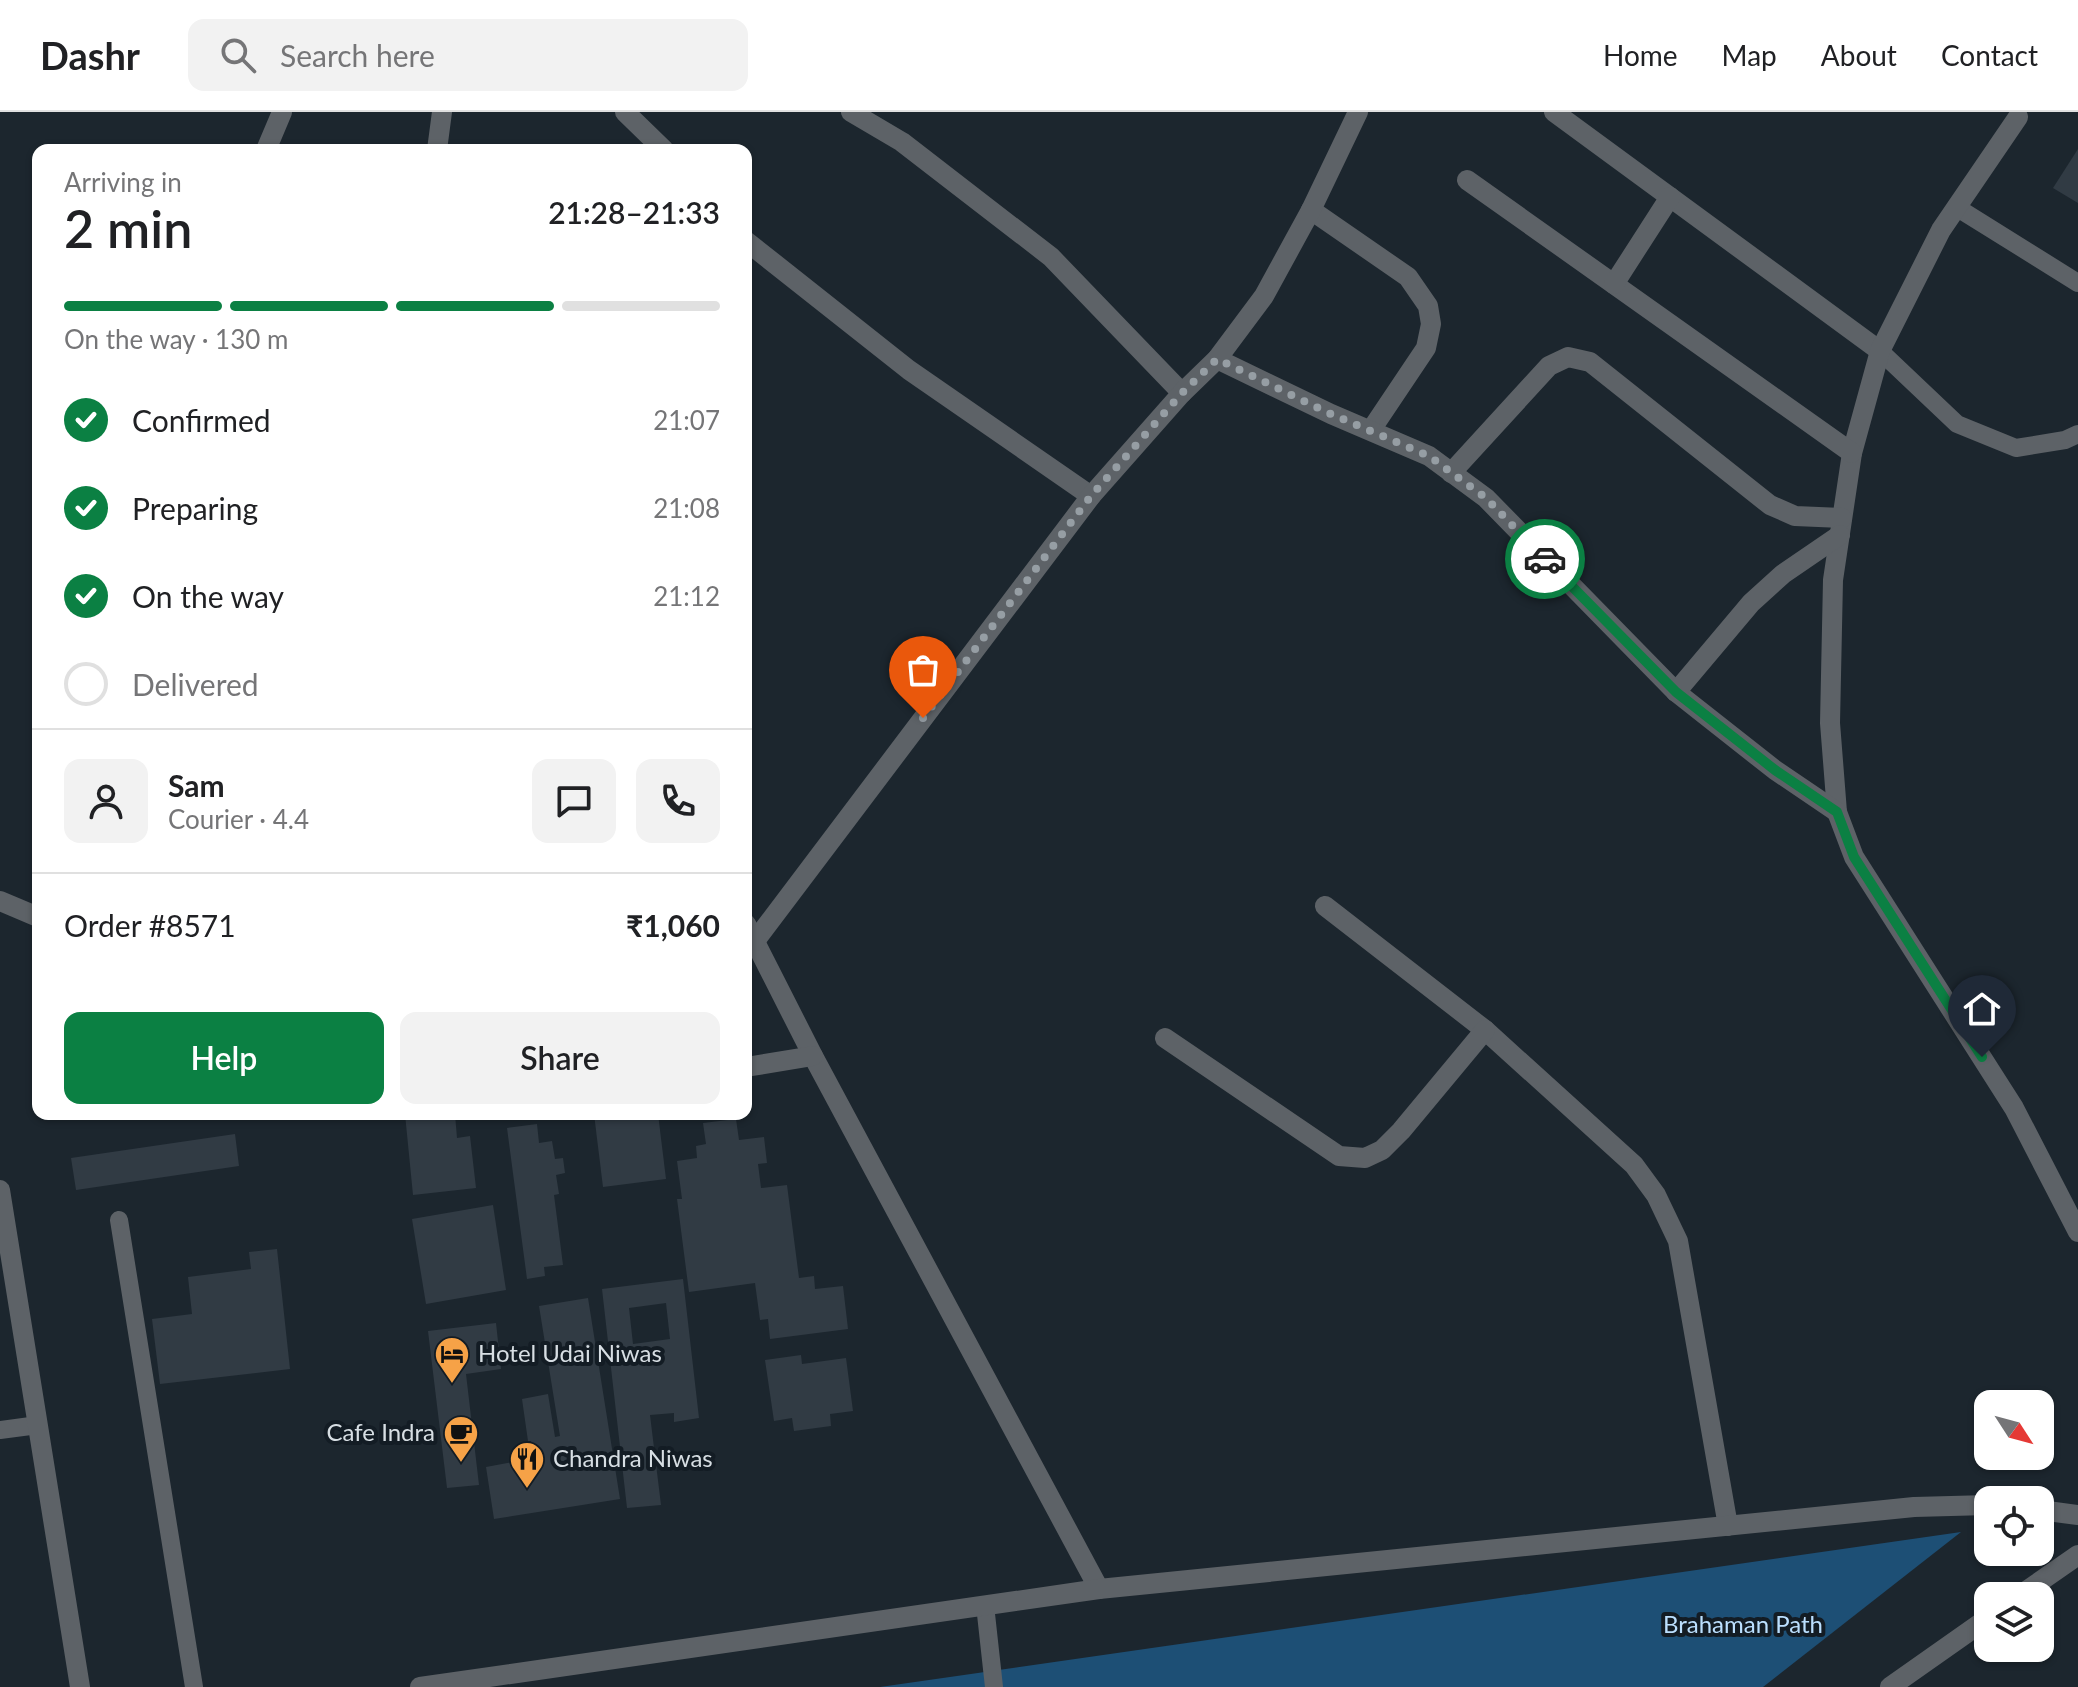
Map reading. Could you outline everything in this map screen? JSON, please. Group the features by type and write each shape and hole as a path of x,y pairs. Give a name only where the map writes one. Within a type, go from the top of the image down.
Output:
{"street":[{"path":"269,144 282,112"},
{"path":"438,144 442,112"},
{"path":"625,112 658,144"},
{"path":"851,112 902,142 1051,257 1182,393"},
{"path":"752,929 1091,496 1182,393 1217,359 1264,296 1311,210 1358,112"},
{"path":"1554,112 1880,351"},
{"path":"2017,114 1941,230 1880,351 1852,453 1833,580 1830,723 1837,812 1854,857 2014,1108 2078,1232"},
{"path":"1467,180 1852,453"},
{"path":"1614,284 1670,197"},
{"path":"1311,210 1408,277 1428,306 1431,324 1426,348 1371,430"},
{"path":"752,246 909,370 1091,496"},
{"path":"1451,473 1549,366 1568,357 1590,362 1770,505 1795,516 1841,526"},
{"path":"1217,359 1331,414 1429,456 1486,498 1676,692 1775,770 1837,812"},
{"path":"1676,692 1751,603 1841,526"},
{"path":"0,901 32,914"},
{"path":"1325,906 1485,1030 1634,1165 1656,1195 1678,1241 1728,1526"},
{"path":"752,936 813,1056 1099,1589"},
{"path":"1165,1038 1339,1156 1365,1158 1382,1150 1401,1131 1485,1030"},
{"path":"752,1066 813,1056"},
{"path":"0,1190 80,1687"},
{"path":"420,1687 1099,1589 1914,1507 1974,1505"},
{"path":"2054,1512 2078,1515"},
{"path":"2039,1582 2078,1555"},
{"path":"1890,1687 1974,1628"}],"lane":[{"path":"1956,207 2078,283"},
{"path":"1880,351 1957,424 2016,448 2065,440 2078,434"},
{"path":"119,1220 194,1687"},
{"path":"0,1430 38,1425"},
{"path":"985,1605 994,1687"}],"green space":[{"name":"Brahaman Path","path":"1961,1532 1763,1687 880,1687"}],"building":[{"path":"2078,149 2078,203 2053,188"},
{"path":"406,1120 456,1120 457,1138 470,1136 476,1188 413,1195"},
{"path":"595,1120 659,1120 666,1179 603,1187"},
{"path":"736,1120 739,1140 764,1137 767,1163 758,1164 761,1188 787,1185 799,1278 814,1276 815,1289 843,1286 848,1329 770,1339 768,1319 760,1320 755,1283 689,1292 677,1199 682,1199 677,1161 697,1158 696,1146 706,1144 703,1123"},
{"path":"537,1124 539,1143 552,1141 555,1159 563,1158 565,1173 556,1175 559,1194 554,1195 563,1265 544,1267 545,1276 527,1279 507,1128"},
{"path":"235,1134 239,1166 76,1190 71,1158"},
{"path":"493,1205 506,1290 426,1304 412,1219"},
{"path":"277,1249 290,1369 160,1384 152,1319 192,1314 188,1277 251,1269 249,1252"},
{"path":"683,1279 699,1418 674,1422 674,1413 650,1415 661,1505 627,1508 602,1289","holes":["666,1303 670,1339 633,1344 629,1308"]},
{"path":"588,1298 620,1499 494,1519 486,1467 534,1458 531,1441 528,1441 522,1399 548,1394 555,1437 560,1436 539,1306"},
{"path":"496,1323 501,1369 466,1374 479,1485 447,1488 428,1331"},
{"path":"801,1355 802,1364 846,1358 853,1411 830,1414 831,1426 794,1431 792,1418 774,1421 765,1360"}],"way so far":[{"path":"923,718 1091,496 1182,393 1217,359 1331,414 1429,456 1486,498 1545,559"}],"place":[{"name":"Hotel Udai Niwas","path":"452,1385"},
{"name":"Cafe Indra","path":"461,1464"},
{"name":"Chandra Niwas","path":"527,1490"}],"route":[{"path":"1545,559 1676,692 1775,770 1837,812 1854,857 1982,1057"}]}
